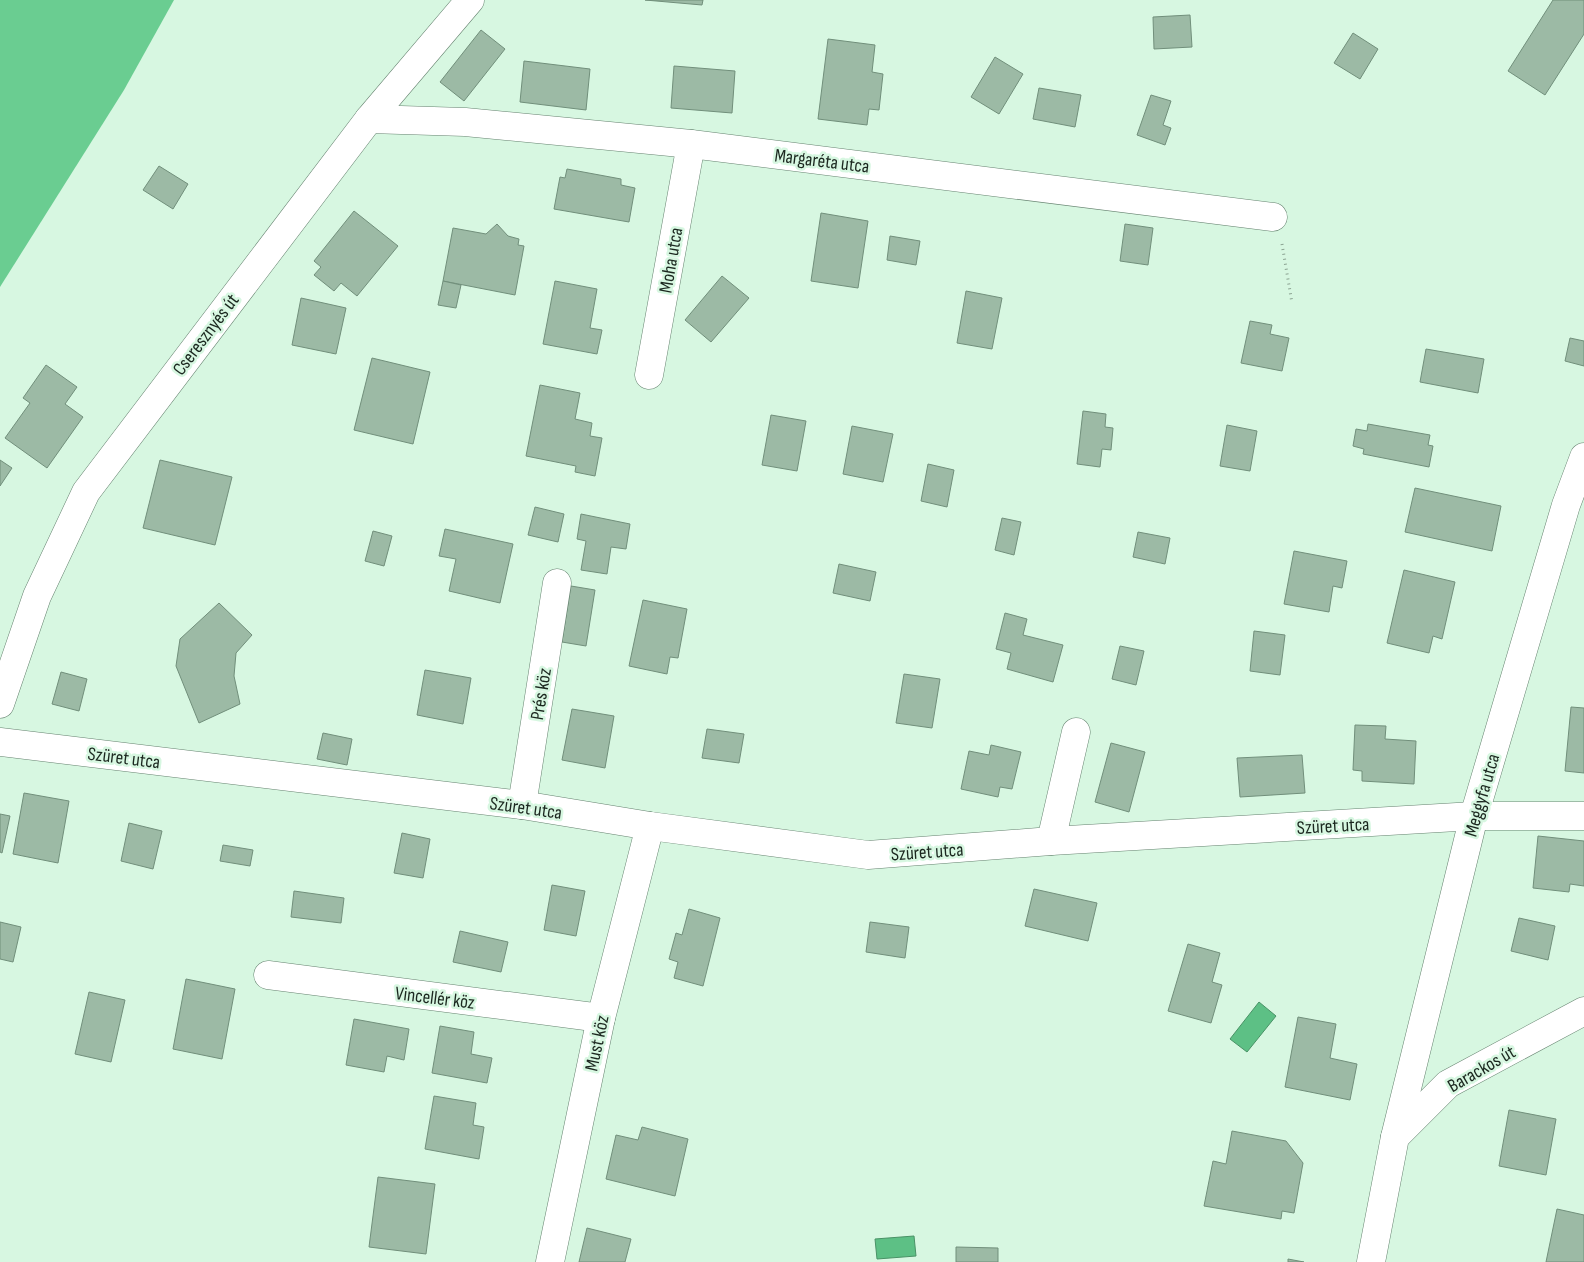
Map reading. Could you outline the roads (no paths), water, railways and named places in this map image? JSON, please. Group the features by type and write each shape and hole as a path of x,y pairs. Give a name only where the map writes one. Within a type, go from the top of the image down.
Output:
{"street":[{"name":"Cseresznyés út","path":"0,704 37,596 86,492 369,119 470,0"},
{"name":"Margaréta utca","path":"369,119 465,122 691,144 1273,217"},
{"name":"Moha utca","path":"650,375 691,144"},
{"name":"Meggyfa utca","path":"1395,1137 1474,816 1575,505 1584,457"},
{"name":"Prés köz","path":"522,805 557,583"},
{"path":"1052,841 1076,732"},
{"name":"Szüret utca","path":"0,742 522,805 650,826 868,855 1052,841 1474,816 1584,816"},
{"name":"Must köz","path":"550,1262 601,1018 650,826"},
{"name":"Vincellér köz","path":"268,975 601,1018"},
{"name":"Barackos út","path":"1395,1137 1448,1084 1584,1011"},
{"path":"1371,1262 1395,1137"}]}
